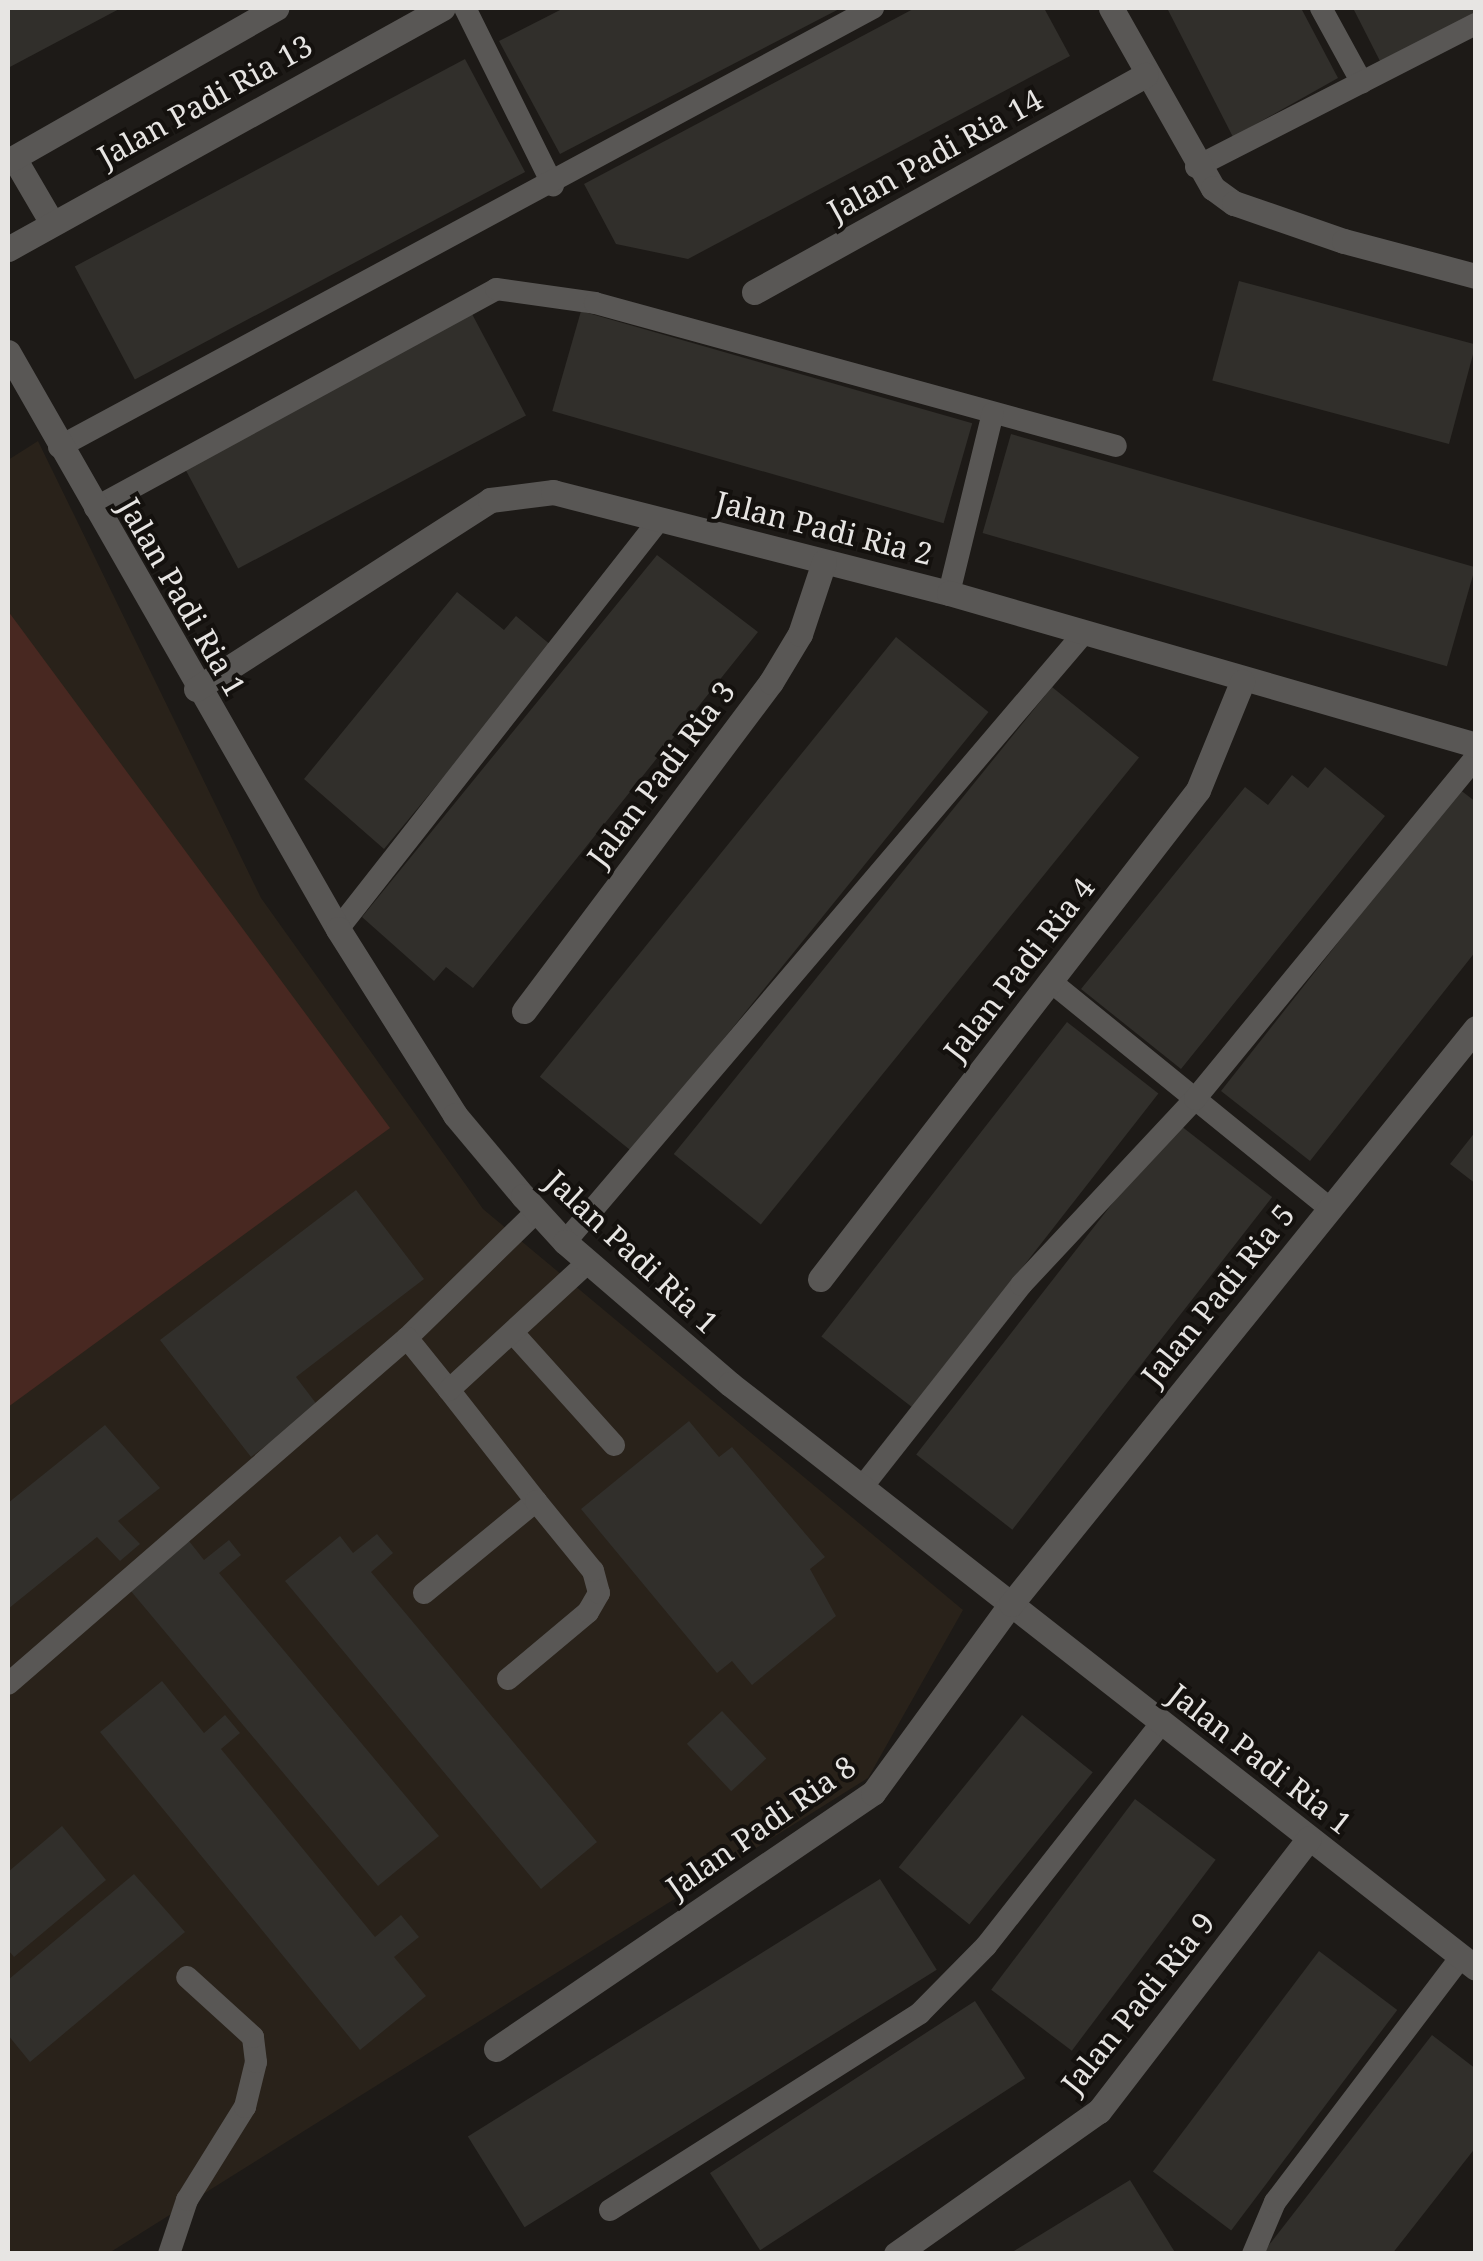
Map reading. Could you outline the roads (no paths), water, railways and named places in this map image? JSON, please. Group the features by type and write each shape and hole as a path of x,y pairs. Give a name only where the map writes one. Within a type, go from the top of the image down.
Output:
{"street":[{"name":"Jalan Padi Ria 13","path":"52,223 10,155 276,8"},
{"name":"Jalan Padi Ria 13","path":"8,250 443,8"},
{"path":"1111,8 1196,167 1234,203 1476,276"},
{"name":"Jalan Padi Ria 14","path":"754,292 1146,75"},
{"name":"Jalan Padi Ria 1","path":"8,354 196,689 338,929 455,1115 537,1212 588,1262 862,1486 1468,1963"},
{"name":"Jalan Padi Ria 2","path":"196,689 490,500 553,492 949,593 1242,682 1476,745"},
{"name":"Jalan Padi Ria 3","path":"524,1011 771,682 800,634 824,562"},
{"name":"Jalan Padi Ria 4","path":"820,1280 1198,790 1242,682"},
{"name":"Jalan Padi Ria 5","path":"1011,1604 1476,1028"},
{"name":"Jalan Padi Ria 8","path":"496,2049 873,1794 1011,1604"},
{"name":"Jalan Padi Ria 9","path":"896,2254 1099,2111 1309,1838"}],"lane":[{"path":"465,8 553,185"},
{"path":"59,447 553,185 873,8"},
{"path":"1321,8 1362,83"},
{"path":"1196,167 1476,24"},
{"path":"93,506 496,289 595,303 1116,446"},
{"path":"949,593 994,413"},
{"path":"338,929 659,520"},
{"path":"565,1242 1083,634"},
{"path":"862,1486 1021,1286 1195,1100 1476,757"},
{"path":"1050,982 1330,1208"},
{"path":"8,1684 407,1338 537,1212"},
{"path":"450,1390 515,1334 588,1262"},
{"path":"515,1334 614,1444"},
{"path":"407,1338 593,1571 599,1593 588,1612 508,1679"},
{"path":"424,1594 536,1502"},
{"path":"610,2210 920,2013 986,1946 1162,1722"},
{"path":"1254,2254 1276,2202 1468,1963"},
{"path":"169,2254 187,2200 245,2107 256,2062 253,2037 187,1977"}]}
